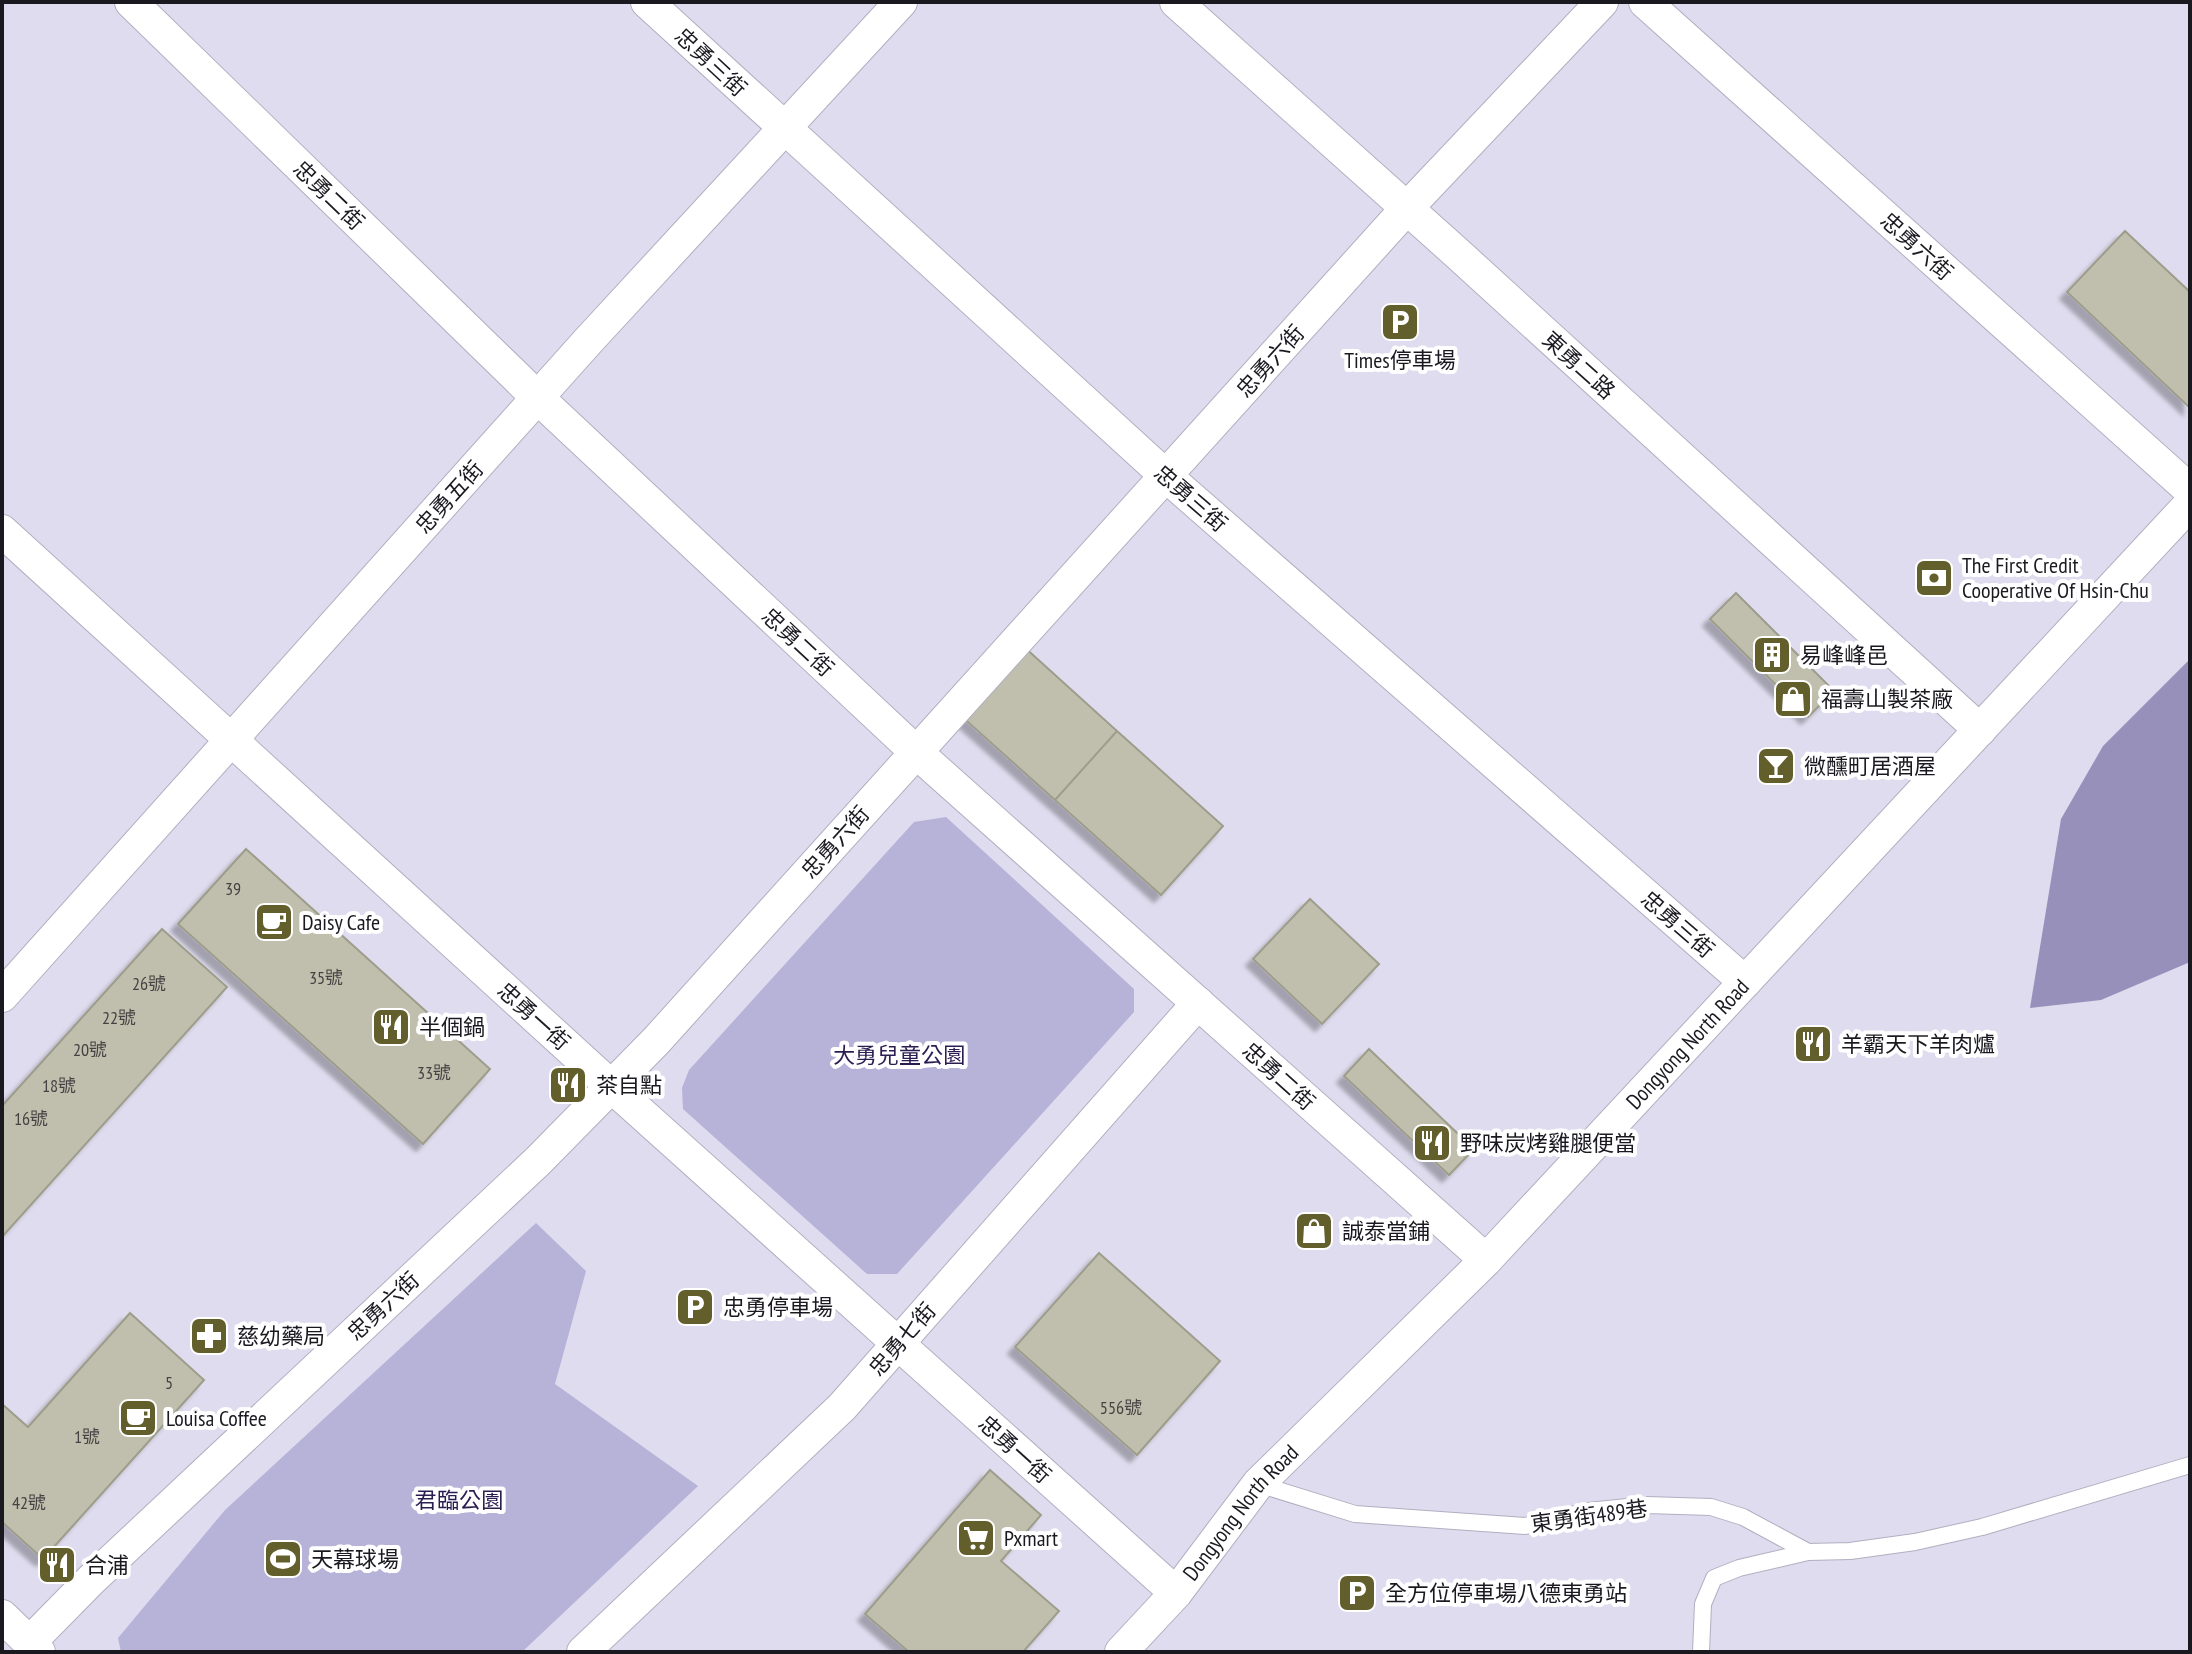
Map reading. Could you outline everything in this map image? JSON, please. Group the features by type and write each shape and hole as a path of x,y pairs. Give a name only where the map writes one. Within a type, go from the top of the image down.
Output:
{"street":[{"name":"忠勇二街","path":"131,2 538,398 916,752 1486,1260"},
{"name":"忠勇三街","path":"647,2 1166,476 1745,982"},
{"name":"忠勇五街","path":"2,996 538,398 901,2"},
{"name":"忠勇六街","path":"30,1649 91,1580 538,1161 656,1041 1407,208 1602,2"},
{"name":"忠勇六街","path":"1645,2 2190,490"},
{"name":"東勇二路","path":"1181,3 1980,730"},
{"name":"Dongyong North Road","path":"1121,1652 1176,1593 1258,1484 1486,1260 2190,504"},
{"name":"忠勇一街","path":"2,531 612,1087 1176,1593"},
{"name":"忠勇七街","path":"583,1652 842,1407 1198,1003"},
{"path":"2,1616 30,1649"}],"lane":[{"name":"東勇街489巷","path":"1258,1484 1355,1514 1525,1526 1588,1511 1647,1505 1711,1507 1743,1517 1808,1552 1876,1548 1982,1527 2190,1465"},
{"path":"1701,1652 1703,1604 1714,1578 1739,1568 1808,1552"}],"green space":[{"name":"大勇兒童公園","path":"946,817 1134,989 1134,1012 897,1274 867,1274 683,1109 682,1088 689,1070 914,822"},
{"name":"君臨公園","path":"536,1223 586,1271 555,1384 698,1486 522,1652 121,1652 118,1638 225,1510"}],"shaded area":[{"path":"2190,659 2190,962 2101,1000 2030,1008 2061,819 2103,746"}],"building":[{"path":"2125,231 2190,292 2190,408 2067,292"},
{"name":"易峰峰邑","path":"1736,593 1834,691 1808,717 1710,619"},
{"path":"1012,636 1117,731 1055,800 950,706"},
{"path":"1117,731 1223,826 1161,895 1055,800"},
{"path":"246,849 490,1069 423,1144 178,924"},
{"path":"1310,899 1379,964 1322,1024 1253,959"},
{"path":"162,929 227,987 2,1237 2,1106"},
{"path":"1369,1049 1474,1149 1449,1175 1344,1076"},
{"path":"1099,1253 1220,1361 1137,1455 1015,1347"},
{"path":"130,1313 204,1380 43,1559 2,1522 2,1404 28,1427"},
{"name":"Pxmart","path":"990,1470 1041,1515 1001,1561 1059,1611 1023,1652 909,1652 865,1614"}],"place":[{"name":"Times停車場","path":"1400,322"},
{"name":"The First Credit Cooperative Of Hsin-Chu","path":"1934,578"},
{"name":"易峰峰邑","path":"1772,655"},
{"name":"福壽山製茶廠","path":"1793,699"},
{"name":"微醺町居酒屋","path":"1776,766"},
{"name":"Daisy Cafe","path":"274,922"},
{"name":"半個鍋","path":"391,1027"},
{"name":"羊霸天下羊肉爐","path":"1813,1044"},
{"name":"茶自點","path":"568,1085"},
{"name":"野味炭烤雞腿便當","path":"1432,1143"},
{"name":"誠泰當鋪","path":"1314,1231"},
{"name":"忠勇停車場","path":"695,1307"},
{"name":"慈幼藥局","path":"209,1336"},
{"name":"Louisa Coffee","path":"138,1418"},
{"name":"Pxmart","path":"976,1538"},
{"name":"天幕球場","path":"283,1559"},
{"name":"合浦","path":"57,1565"},
{"name":"全方位停車場八德東勇站","path":"1357,1593"}]}
